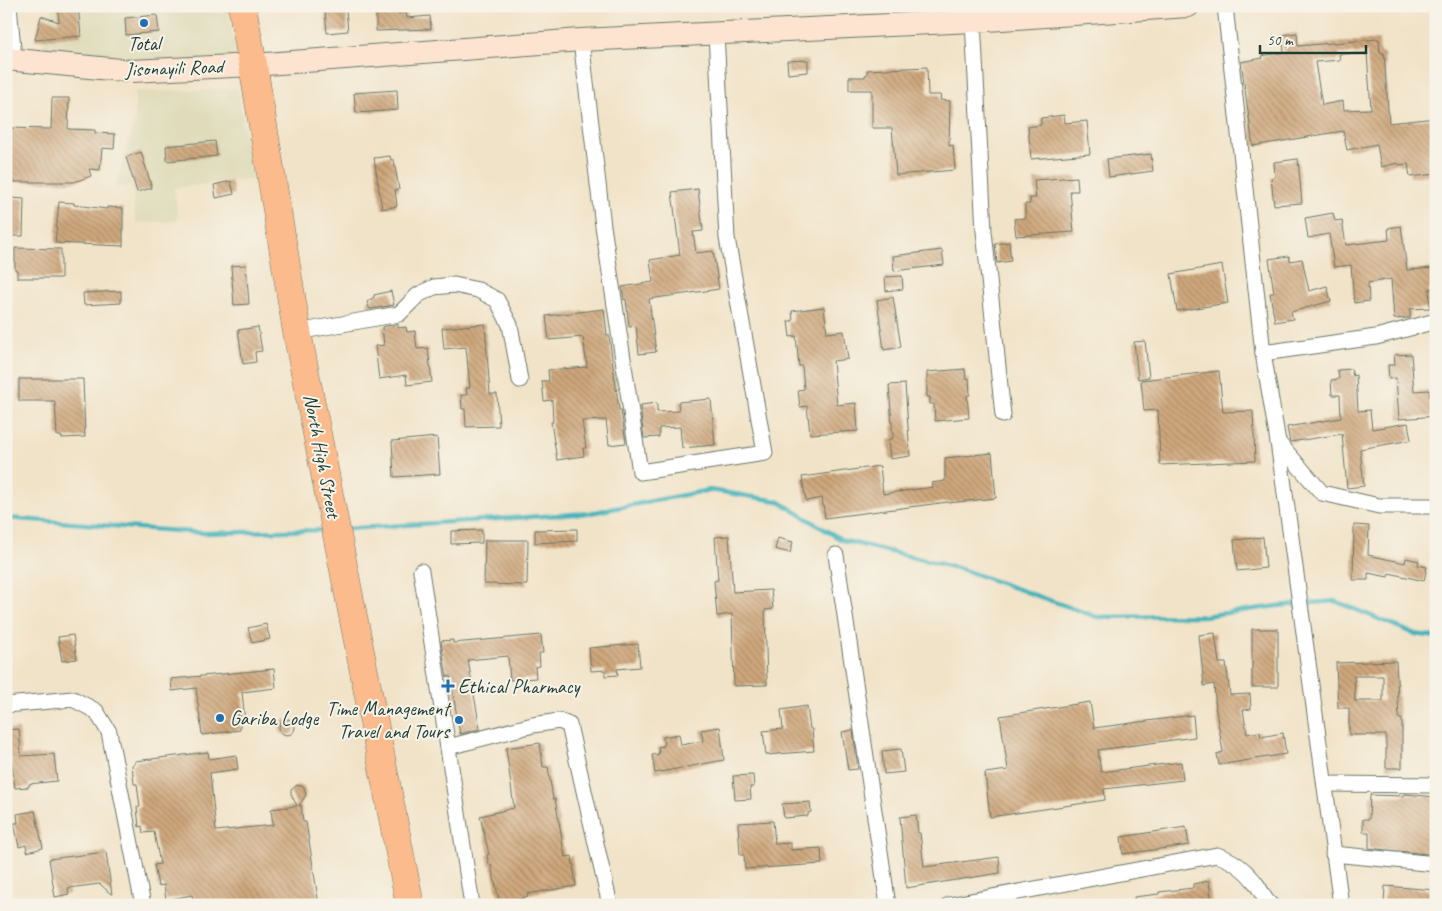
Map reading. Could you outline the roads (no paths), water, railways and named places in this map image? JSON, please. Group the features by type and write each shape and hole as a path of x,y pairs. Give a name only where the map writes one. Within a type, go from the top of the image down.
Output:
{"highway":[{"name":"North High Street","path":"242,6 298,332 340,555 410,905"}],"street":[{"path":"9,6 10,59"},
{"name":"Jisonayili Road","path":"10,59 131,71 253,65 581,40 973,21 1188,6"},
{"path":"1225,6 1263,354 1278,442 1341,905"},
{"path":"973,21 984,231 1003,415"},
{"path":"581,40 603,226 640,472 765,453 726,238 716,34"},
{"path":"298,332 399,314 418,295 434,287 454,285 478,290 497,300 510,325 520,380"},
{"path":"1263,354 1376,337 1436,321"},
{"path":"1278,442 1322,493 1379,506 1436,506"},
{"path":"836,555 888,905"},
{"path":"421,571 472,905"},
{"path":"6,705 73,699 96,712 109,732 143,905"},
{"path":"448,747 533,725 559,721 569,725 610,905"},
{"path":"1325,784 1436,785"},
{"path":"1333,854 1436,864"},
{"path":"949,905 1216,855 1233,861 1257,885 1271,905"}],"waterway":[{"path":"344,529 590,513 710,490 778,501 842,540 961,569 1097,617 1204,616 1277,606 1335,601 1415,634 1436,637"},
{"path":"6,518 204,533 327,530"}],"place":[{"name":"Total","path":"144,23"},
{"name":"Ethical Pharmacy","path":"448,686"},
{"name":"Gariba Lodge","path":"220,718"},
{"name":"Time Management Travel and Tours","path":"459,720"}]}
